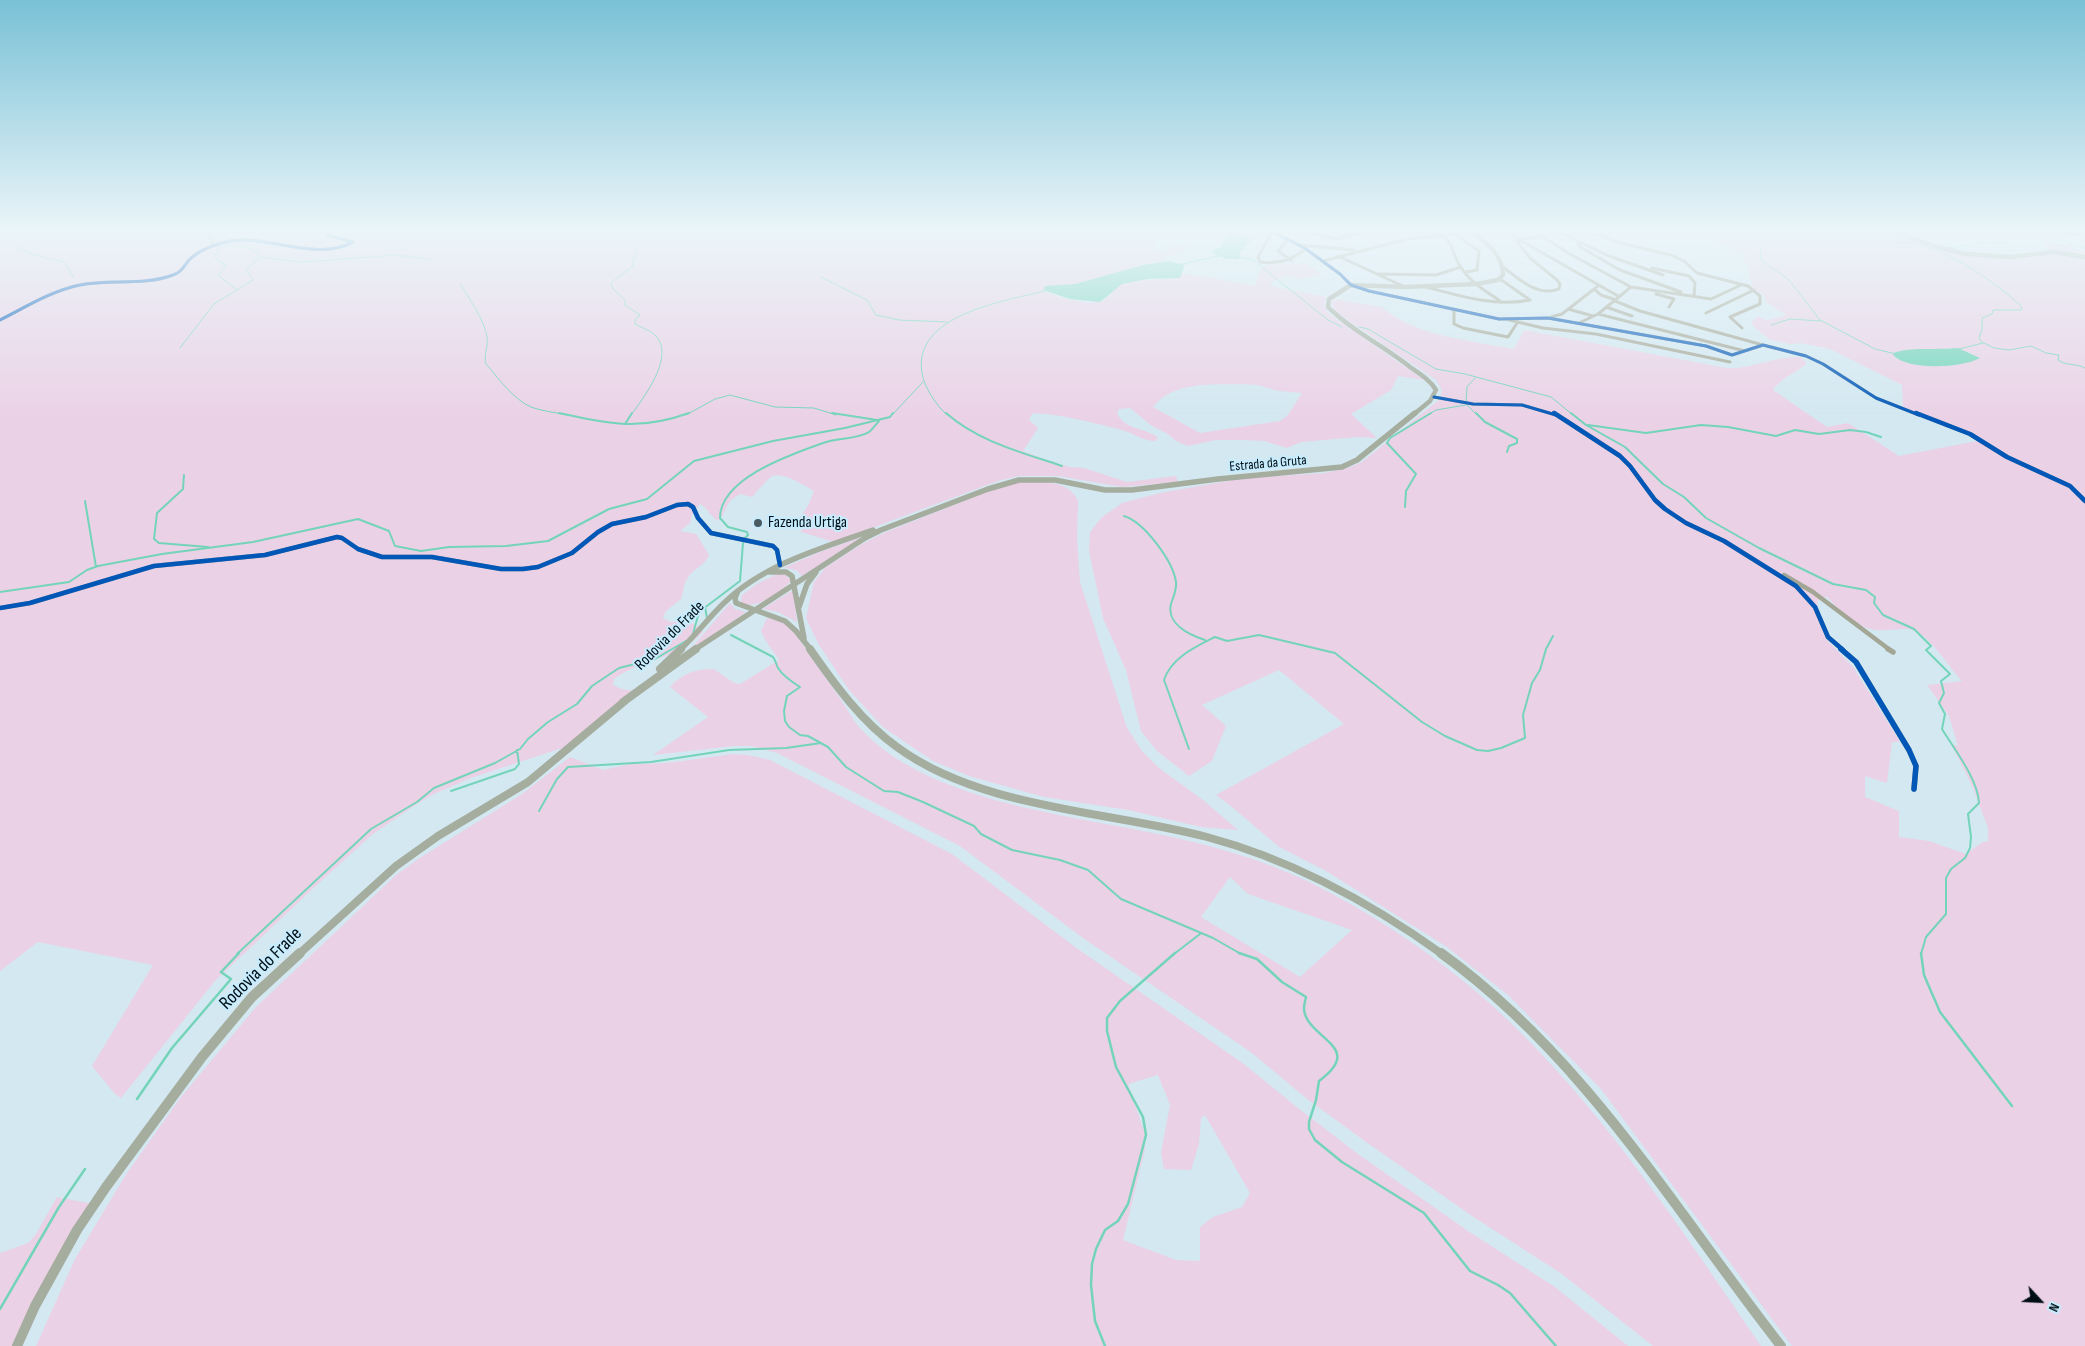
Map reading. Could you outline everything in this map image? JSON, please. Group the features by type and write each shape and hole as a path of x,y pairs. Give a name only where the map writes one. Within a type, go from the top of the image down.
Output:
{"main road":[{"path":"1333,295 1329,299 1328,308 1431,382 1436,390 1434,397"},
{"name":"Estrada da Gruta","path":"908,520 988,489 1011,482 1026,480 1055,480 1105,490 1132,490 1218,479 1342,467 1357,460 1434,397"},
{"path":"798,612 809,580 829,561 865,538 908,520"},
{"name":"Rodovia do Frade","path":"17,1346 55,1268 101,1194 202,1057 252,997 396,866 438,836 528,782 682,650 718,609 738,591 780,565 869,531 908,520"},
{"name":"Rodovia do Frade","path":"623,702 732,624 829,561"},
{"path":"768,572 778,571 789,573 792,576 806,643"},
{"path":"738,591 735,598 736,603 753,610 772,614 791,626 872,728 891,744 928,766 949,776 1022,799 1171,828 1269,857 1360,900 1433,947 1520,1018 1582,1083 1623,1132 1781,1346"},
{"path":"732,624 756,616 772,614"}],"street":[{"path":"0,320 55,295"},
{"path":"1383,295 1518,323 1596,334 1730,362"},
{"path":"1465,295 1501,302 1526,302 1530,300 1523,295"},
{"path":"1491,295 1501,302"},
{"path":"1548,318 1562,314 1586,295"},
{"path":"1603,295 1640,311 1763,346 1806,356 1818,361 1876,398 1970,434 2007,458 2070,486 2085,501"},
{"path":"1610,295 1616,299"},
{"path":"1579,323 1596,315 1621,295"},
{"path":"1661,295 1674,300 1669,307"},
{"path":"1683,295 1714,298 1721,295"},
{"path":"1706,313 1712,311 1716,306 1744,295"},
{"path":"1742,328 1730,318 1760,304 1761,298 1758,295"},
{"path":"1714,298 1716,306"},
{"path":"1606,307 1632,316"},
{"path":"1568,309 1746,351"},
{"path":"1454,310 1454,324 1463,328 1508,337 1518,323"},
{"path":"1506,319 1548,318 1710,347 1733,355 1763,346"},
{"path":"1670,350 1672,341"},
{"path":"1434,397 1474,404 1522,405 1554,412 1580,432 1620,456 1630,466 1655,500 1666,510 1686,523 1724,541 1802,591 1815,607 1828,637 1856,662 1913,758 1917,775 1914,789"},
{"path":"0,608 30,603 154,566 265,555 337,537 358,548 382,556 432,557 501,568 531,568 572,553 608,526 646,517 677,505 685,504 693,507 698,518 711,533 772,546 777,550 780,565"},
{"path":"1761,565 1814,591 1859,629 1893,652"}],"shaded area":[{"path":"0,295 1054,295 1072,300 1098,302 1103,301 1110,295 1315,295 1326,297 1324,306 1329,314 1424,380 1398,376 1391,390 1351,414 1377,438 1357,437 1301,442 1287,448 1264,441 1241,440 1215,440 1188,446 1152,426 1130,408 1119,409 1117,413 1125,423 1158,438 1155,441 1143,439 1125,431 1078,420 1032,414 1029,420 1038,428 1023,451 1049,461 1070,467 1084,468 1127,482 1176,476 1178,482 1122,487 1058,476 1019,476 998,481 834,542 801,532 803,527 797,521 808,506 814,491 787,477 775,475 763,484 752,497 740,494 735,497 728,504 718,521 700,504 692,514 690,523 680,531 696,534 709,555 689,576 681,599 666,611 663,618 670,622 684,621 692,623 703,632 693,641 671,654 636,667 614,679 613,685 634,691 570,748 559,749 471,778 434,794 373,834 215,981 121,1098 115,1094 92,1066 153,965 38,942 0,971","holes":["1241,384 1258,385 1279,391 1302,393 1287,416 1280,421 1200,433 1153,407 1171,393 1193,386"]},
{"path":"1057,295 1109,295 1100,302 1070,299"},
{"path":"1762,295 2085,295 2085,1346 1792,1346 1601,1089 1508,995 1447,947 1326,871 1279,847 1216,795 1344,724 1279,670 1202,705 1226,726 1212,761 1189,776 1157,751 1141,731 1126,670 1103,618 1089,551 1090,532 1101,518 1122,503 1160,493 1245,478 1325,473 1348,468 1362,462 1440,399 1442,390 1436,380 1336,312 1331,303 1335,299 1382,307 1410,325 1427,331 1463,340 1514,349 1524,330 1727,368 1745,367 1782,358 1800,357 1807,363 1780,382 1773,390 1827,427 1848,423 1899,456 1982,440 1965,431 1903,407 1902,385 1830,349 1770,340 1754,327 1751,322 1758,316 1767,320 1786,315 1767,303","holes":["1958,348 1980,358 1949,366 1915,363 1895,358 1925,350","1822,597 1827,597 1839,610 1860,625 1876,630 1908,629 1915,631 1934,646 1962,681 1927,685 1949,716 1958,746 1951,744 1973,788 1988,828 1988,841 1981,843 1966,854 1929,841 1899,837 1899,811 1865,797 1865,776 1887,783 1892,742 1899,742 1899,740 1853,667 1827,640 1817,602"]},
{"path":"1958,348 1980,358 1949,366 1922,366 1910,364 1893,355 1899,351 1906,350"},
{"path":"1019,482 1044,482 1060,485 1068,489 1078,501 1077,538 1080,582 1127,728 1142,751 1159,768 1203,800 1238,830 1201,827 1128,810 1044,797 969,776 933,761 883,727 849,690 819,645 806,618 814,582 825,568 862,544 886,532 997,488"},
{"path":"862,537 802,576 796,570 784,568 820,552"},
{"path":"777,574 786,575 791,581 775,595 762,602 749,605 743,604 741,601 742,595 757,584"},
{"path":"793,590 797,622 778,612 763,609"},
{"path":"730,603 735,609 746,612 675,662 695,644"},
{"path":"767,618 779,620 792,629 860,728 888,752 920,772 957,788 997,800 1037,810 1173,837 1252,859 1290,873 1336,896 1391,928 1417,946 1468,985 1515,1027 1583,1101 1615,1140 1675,1221 1761,1346 1653,1346 1562,1274 1475,1218 1366,1142 1306,1098 1252,1053 1083,938 960,846 777,753 751,746 734,746 653,755 708,717 670,687 674,682 684,675 696,671 714,669 734,683 740,684 779,660 761,631","holes":["1230,877 1248,894 1352,930 1300,977 1201,917"]},
{"path":"733,754 770,760 952,854 1075,947 1244,1064 1358,1154 1468,1231 1555,1287 1628,1346 36,1346 75,1259 127,1173 181,1097 256,1007 396,875 418,859 522,794 570,757 603,770 630,764 667,763","holes":["1158,1075 1170,1105 1161,1153 1164,1169 1191,1170 1199,1144 1201,1118 1205,1115 1250,1193 1242,1207 1213,1217 1200,1227 1200,1261 1176,1260 1123,1240 1145,1149 1145,1134 1128,1084"]},
{"path":"57,1197 93,1204 16,1346 0,1346 0,1253 28,1243 36,1234"}],"waterway":[{"path":"180,348 214,304 229,295"},
{"path":"467,295 486,331 486,364 507,388 524,403 539,410 566,415"},
{"path":"619,295 625,300 625,305 640,315 635,320 635,324 656,336 661,345 662,355 656,377 631,415"},
{"path":"857,295 867,300 876,315 899,320 947,322"},
{"path":"947,415 931,396 922,373 923,353 931,337 946,324 964,314 985,306 1029,295"},
{"path":"1297,295 1328,320 1342,327"},
{"path":"1800,295 1820,320 1875,349 1896,354"},
{"path":"2008,295 2022,307 2021,310 1993,310 1992,314 1982,318 1982,330 1979,338 1982,342 1994,348 2009,350 2031,346 2046,353 2059,355 2058,360 2061,362 2085,368"},
{"path":"1771,325 1790,319 1821,321"},
{"path":"1359,327 1368,329 1436,369 1465,374 1551,397 1573,415"},
{"path":"1959,349 1983,343"},
{"path":"1466,402 1467,387 1475,378"},
{"path":"892,415 923,382"},
{"path":"686,415 715,399 730,395 775,407 814,408 836,415"},
{"path":"1466,404 1477,415"},
{"path":"1428,415 1436,410 1466,405"},
{"path":"559,413 609,423 625,424"},
{"path":"625,424 632,413"},
{"path":"625,424 655,422 689,413"},
{"path":"832,413 877,420"},
{"path":"96,567 162,554 253,542 358,519 389,531 395,546 421,551 449,547 506,546 548,541 609,509 647,499 694,461 773,441 845,428 890,417 893,413"},
{"path":"946,413 972,432 986,439 1062,466"},
{"path":"1405,507 1406,491 1416,474 1387,443 1390,438 1431,413"},
{"path":"1476,413 1485,422 1517,439 1517,443 1509,446 1507,452"},
{"path":"1571,413 1586,425 1625,447 1663,484 1684,497 1706,518 1759,548 1833,584 1866,590 1875,597 1874,603 1883,615 1914,629 1931,646 1926,650 1950,674 1941,681 1944,693 1939,703 1945,714 1942,729 1970,774 1978,794 1979,803 1968,814 1971,837 1970,848 1965,858 1951,869 1946,878 1946,914 1926,937 1921,954"},
{"path":"745,538 748,535 747,532 728,527 720,518 723,504 732,491 744,480 777,461 828,441 865,434 879,421"},
{"path":"1588,425 1646,433 1701,425 1728,427 1776,436 1795,430 1819,434 1850,430 1866,432 1881,437"},
{"path":"184,475 183,489 157,513 154,539 159,543 208,547"},
{"path":"85,501 96,567"},
{"path":"1124,516 1140,526 1156,543 1164,553 1174,573 1176,582 1170,611 1172,617 1180,628 1205,640"},
{"path":"705,607 740,581 743,543"},
{"path":"0,592 69,582 87,570 96,567"},
{"path":"693,634 699,612 705,607"},
{"path":"705,607 707,618"},
{"path":"731,635 773,657 782,674 800,687 787,696 784,711 785,721 789,727 800,735 808,736 821,743"},
{"path":"1189,749 1164,680 1167,672 1178,659 1215,637 1227,641 1259,635 1335,653 1422,722 1445,736 1477,750 1488,751 1525,738 1523,715 1532,683 1540,670 1546,649 1553,636"},
{"path":"517,751 548,722 577,704 592,686 619,668 655,659 686,641"},
{"path":"539,811 557,779 568,767 651,762 729,750 786,748 821,743"},
{"path":"821,743 828,747 846,767 884,791 898,792 923,802 974,826 981,834 1012,850 1060,860 1088,870 1121,899 1213,938 1240,953"},
{"path":"237,954 371,829 417,802 434,788 495,763 517,751"},
{"path":"451,791 515,769 519,764 517,751"},
{"path":"1174,954 1200,934"},
{"path":"137,1099 172,1048 231,979 221,972 239,953"},
{"path":"1105,1346 1095,1321 1091,1285 1092,1264 1096,1249 1105,1230 1118,1221 1128,1204 1146,1135 1143,1117 1116,1067 1107,1031 1107,1018 1120,1001 1175,953"},
{"path":"1240,953 1257,959 1282,982 1306,997 1304,1009 1307,1019 1336,1051 1337,1059 1332,1069 1319,1081 1316,1100 1309,1122 1309,1129 1315,1140 1342,1162 1424,1213 1470,1271 1510,1293 1556,1346"},
{"path":"1921,954 1924,975 1940,1012 2012,1106"},
{"path":"0,1309 59,1207 85,1169"}],"cycle path":[{"path":"0,320 49,295"},
{"path":"1387,295 1499,319 1548,318 1706,346 1732,355 1763,345 1806,356 1823,364 1876,398 1970,434 2007,457 2070,486 2085,501"},
{"path":"1434,397 1473,404 1522,405 1554,413 1620,456 1630,466 1655,500 1665,509 1686,523 1724,541 1796,586 1815,607 1828,637 1856,662 1909,750 1916,766 1914,789"},
{"path":"0,608 30,603 154,566 265,555 337,537 342,538 358,549 382,557 432,557 501,569 538,567 572,553 598,532 612,524 646,517 677,505 688,504 693,507 698,518 711,533 773,546 777,550 780,565"}],"place":[{"name":"Fazenda Urtiga","path":"758,523"}]}
